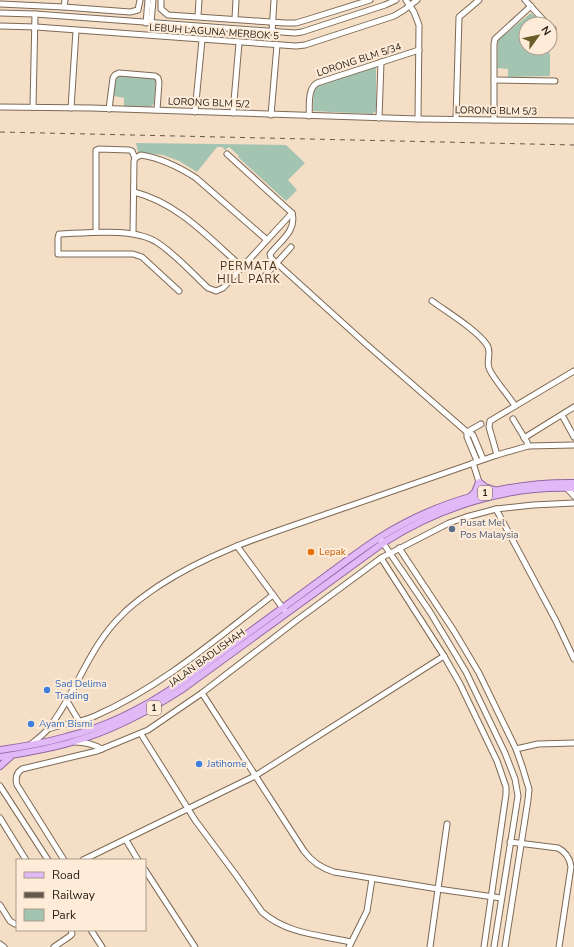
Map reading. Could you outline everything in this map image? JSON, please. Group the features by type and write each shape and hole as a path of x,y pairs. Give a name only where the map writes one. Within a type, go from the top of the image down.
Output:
{"main road":[{"path":"470,496 475,492 479,482 485,487 495,490"},
{"name":"1","path":"381,540 401,525 438,507 470,496 495,490 532,485 574,483"},
{"name":"1","path":"381,540 451,508 484,499 514,492 566,487 574,488"},
{"name":"JALAN BADLISHAH","path":"0,757 72,742 109,729 155,707 181,690 381,540"},
{"name":"JALAN BADLISHAH","path":"0,750 65,738 130,714 153,702 285,611"},
{"path":"0,766 13,755"}],"street":[{"path":"64,6 65,0"},
{"path":"0,4 27,2 130,12 138,10 140,0"},
{"path":"148,0 149,23"},
{"path":"149,23 153,0"},
{"path":"161,0 160,7 166,14 296,23 370,0"},
{"path":"198,16 199,0"},
{"path":"235,19 236,0"},
{"path":"272,32 274,0"},
{"name":"LEBUH LAGUNA MERBOK 5","path":"0,13 35,14 288,33 302,32 371,10 396,0"},
{"path":"406,0 419,23 418,119"},
{"name":"LEBUH LAGUNA MERBOK 5","path":"0,26 36,27 296,46 305,45 394,16 417,0"},
{"path":"456,119 459,17 479,0"},
{"path":"525,0 539,16"},
{"path":"494,120 495,39 530,6"},
{"path":"33,107 36,27 35,14"},
{"path":"72,108 76,31"},
{"path":"195,112 202,40"},
{"path":"233,113 239,43"},
{"path":"271,115 277,45"},
{"name":"LORONG BLM 5/34","path":"309,116 311,89 313,85 419,50"},
{"path":"379,118 380,62"},
{"path":"109,108 113,78 119,73 155,76 158,78 159,82 156,110"},
{"path":"494,80 555,81"},
{"name":"LORONG BLM 5/2","path":"0,107 109,108 271,115 418,119"},
{"name":"LORONG BLM 5/3","path":"418,119 574,121"},
{"path":"96,232 96,150 99,148 131,150 135,158 133,233"},
{"path":"227,154 292,213 293,222 290,229 270,254 271,258 467,432 471,433 475,437 483,460"},
{"path":"135,158 141,155 146,156 166,162 185,171 211,190 267,240"},
{"path":"134,192 147,195 161,201 178,212 242,267"},
{"path":"180,291 142,257 133,254 58,254 59,234 96,232 133,233 146,236 158,242 212,290 220,290 292,213"},
{"path":"263,278 291,247"},
{"path":"432,301 480,337 488,346 490,351 488,359 489,369 515,406"},
{"path":"497,455 489,427 490,422 574,371"},
{"path":"524,438 574,407"},
{"path":"562,415 574,437"},
{"path":"513,419 528,446"},
{"path":"467,432 482,424"},
{"path":"467,432 479,482"},
{"path":"29,745 48,729 67,701 104,636 122,615 145,596 173,577 213,556 237,546 475,462 528,446 574,445"},
{"path":"566,487 574,496"},
{"path":"63,859 17,785 17,774 22,769 29,766 75,757 102,749 141,734 174,713 381,558 399,548 466,517 496,509 574,503"},
{"path":"496,509 556,621 574,659"},
{"path":"381,540 430,612 457,657 505,753 518,788 516,813 510,842 494,947"},
{"path":"237,546 285,611"},
{"path":"399,548 472,661 516,749 529,789 505,947"},
{"path":"381,558 444,656 460,684 497,761 506,787 484,947"},
{"path":"48,729 95,716 117,706 157,683 273,595"},
{"path":"85,859 255,776 444,656"},
{"path":"202,692 304,851 314,862 326,870 372,879 501,898"},
{"path":"67,701 87,731"},
{"path":"141,734 204,833 245,887 257,906 267,916 296,931 350,944 367,911 372,879"},
{"path":"72,742 86,742 102,749"},
{"path":"516,749 538,744 574,743"},
{"path":"0,786 47,859"},
{"path":"0,818 25,859"},
{"path":"430,947 447,824"},
{"path":"126,840 137,859"},
{"path":"510,842 558,848 570,861 570,873 559,947"},
{"path":"146,872 195,947"},
{"path":"0,905 10,921 16,924"},
{"path":"54,947 70,936 72,934 71,931"},
{"path":"92,931 102,947"},
{"path":"0,944 4,947"}],"green space":[{"path":"531,13 534,16 527,16"},
{"path":"518,24 518,56 550,56 550,76 508,77 508,69 497,68 498,40"},
{"path":"376,66 376,111 372,114 313,111 314,87"},
{"path":"119,76 156,79 154,104 150,107 124,106 124,98 114,96 116,79"},
{"path":"136,143 286,145 305,163 288,180 297,190 286,201 229,147 225,150 222,147 217,147 197,172 179,161 163,155 138,152"}],"railway":[{"path":"0,132 574,145"}],"place":[{"name":"Pusat Mel Pos Malaysia","path":"452,529"},
{"name":"Lepak","path":"311,552"},
{"name":"Sad Delima Trading","path":"47,690"},
{"name":"Ayam Bismi","path":"31,724"},
{"name":"Jatihome","path":"199,764"}],"district":[{"name":"PERMATA HILL PARK","path":"249,272"}]}
